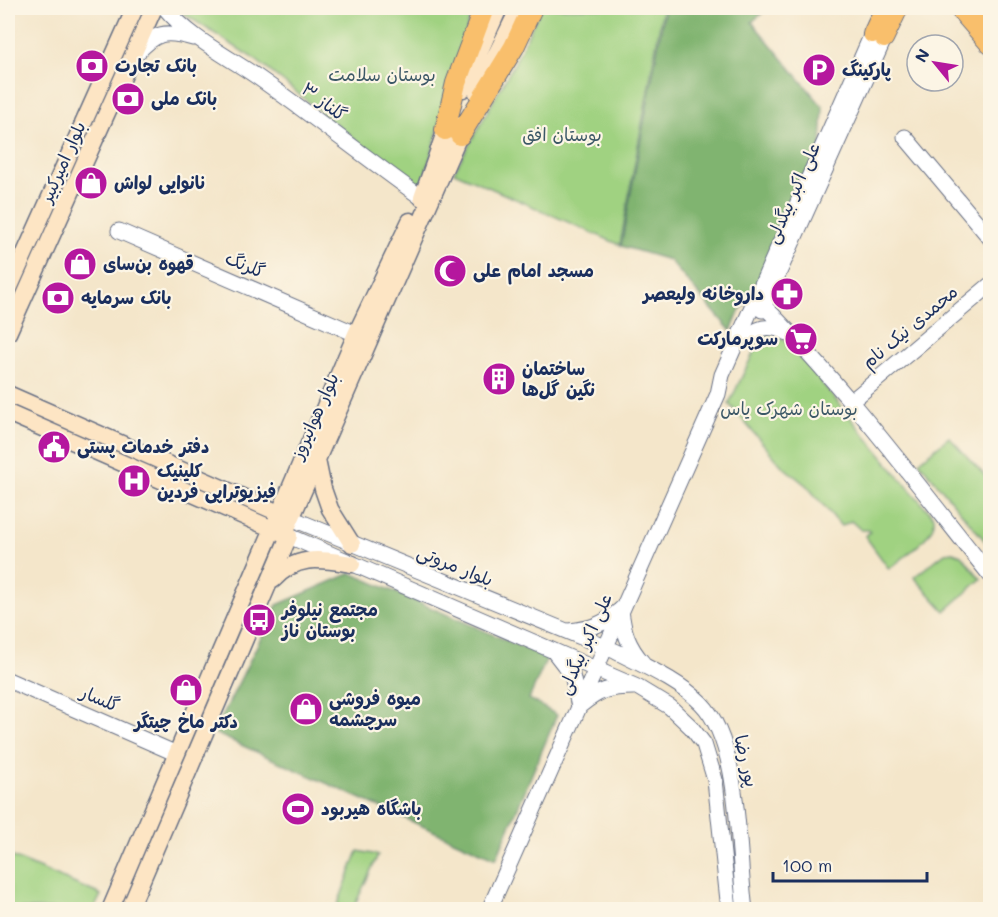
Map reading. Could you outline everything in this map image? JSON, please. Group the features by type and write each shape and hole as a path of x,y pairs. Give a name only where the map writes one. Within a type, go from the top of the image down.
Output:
{"highway":[{"path":"452,133 456,83 484,8"},
{"path":"452,133 514,47 532,8"}],"main road":[{"name":"بلوار امیرکبیر","path":"8,291 135,8"},
{"name":"بلوار امیرکبیر","path":"8,333 153,8"},
{"name":"بلوار هوانیروز","path":"129,909 289,536 285,515 356,334 422,198 474,83 499,8"},
{"name":"بلوار هوانیروز","path":"474,83 519,8"},
{"path":"878,36 884,8"},
{"path":"878,36 899,8"},
{"path":"958,8 990,45"},
{"path":"977,8 990,24"},
{"name":"بلوار هوانیروز","path":"110,909 273,528 285,515 317,460 452,133"},
{"path":"8,394 285,515"},
{"path":"8,413 289,536"},
{"path":"317,460 322,489 330,509 352,544"},
{"path":"264,590 284,567 320,559 352,564"}],"street":[{"name":"گلناز ۳","path":"165,8 183,26 257,77 422,198"},
{"path":"129,61 149,40 161,33 175,33 202,40"},
{"name":"علی اکبر بیگدلی","path":"489,909 718,394 722,375 761,299 878,36"},
{"path":"904,137 990,238"},
{"name":"گلرنگ","path":"119,231 356,334"},
{"name":"محمدی نیک نام","path":"854,399 990,285"},
{"path":"761,299 871,428 990,575"},
{"path":"761,299 854,399 990,561"},
{"name":"علی اکبر بیگدلی","path":"718,394 730,379 749,337 761,299"},
{"path":"749,337 754,332 770,326 793,336"},
{"name":"بلوار مروتی","path":"285,515 604,647"},
{"path":"289,536 595,669"},
{"path":"562,631 594,627 607,621 621,609"},
{"path":"621,609 627,641 646,667"},
{"name":"پور رضا","path":"604,647 646,667 688,693 702,704 724,741 733,778 744,909"},
{"path":"552,651 572,675 579,706 591,696 607,688 637,687"},
{"name":"پور رضا","path":"595,669 637,687 670,707 691,727 704,744 715,780 729,909"},
{"name":"گلسار","path":"8,680 177,754"}],"green space":[{"name":"بوستان سلامت","path":"175,8 457,8 471,14 423,183 412,185 256,60"},
{"name":"بوستان افق","path":"541,8 663,8 620,245 454,172 514,64"},
{"path":"665,8 768,8 752,22 823,107 821,145 750,299 740,310 731,331 669,260 621,246"},
{"name":"بوستان شهرک یاس","path":"776,335 790,344 934,517 934,524 925,538 889,569 865,536 870,532 869,530 861,530 851,521 841,526 807,486 782,466 729,404 759,341"},
{"path":"949,437 990,481 990,547 919,462"},
{"path":"953,552 961,555 981,579 945,611 914,577 945,553"},
{"path":"351,573 547,658 529,699 557,715 496,859 214,733 277,605"},
{"path":"358,851 378,855 353,909 336,909"},
{"path":"8,855 101,895 94,909 8,909"}],"place":[{"name":"بانک تجارت","path":"92,66"},
{"name":"پارکینگ","path":"819,70"},
{"name":"بانک ملی","path":"128,99"},
{"name":"نانوایی لواش","path":"91,183"},
{"name":"قهوه بن‌سای","path":"80,264"},
{"name":"مسجد امام علی","path":"450,271"},
{"name":"داروخانه ولیعصر","path":"787,294"},
{"name":"بانک سرمایه","path":"58,298"},
{"name":"سوپرمارکت","path":"801,339"},
{"name":"ساختمان نگین گل‌ها","path":"499,379"},
{"name":"دفتر خدمات پستی","path":"54,447"},
{"name":"کلینیک فیزیوتراپی فردین","path":"134,481"},
{"name":"مجتمع نیلوفر بوستان ناز","path":"259,620"},
{"name":"دکتر ماخ چیتگر","path":"186,690"},
{"name":"میوه فروشی سرچشمه","path":"306,709"},
{"name":"باشگاه هیربود","path":"298,809"}]}
